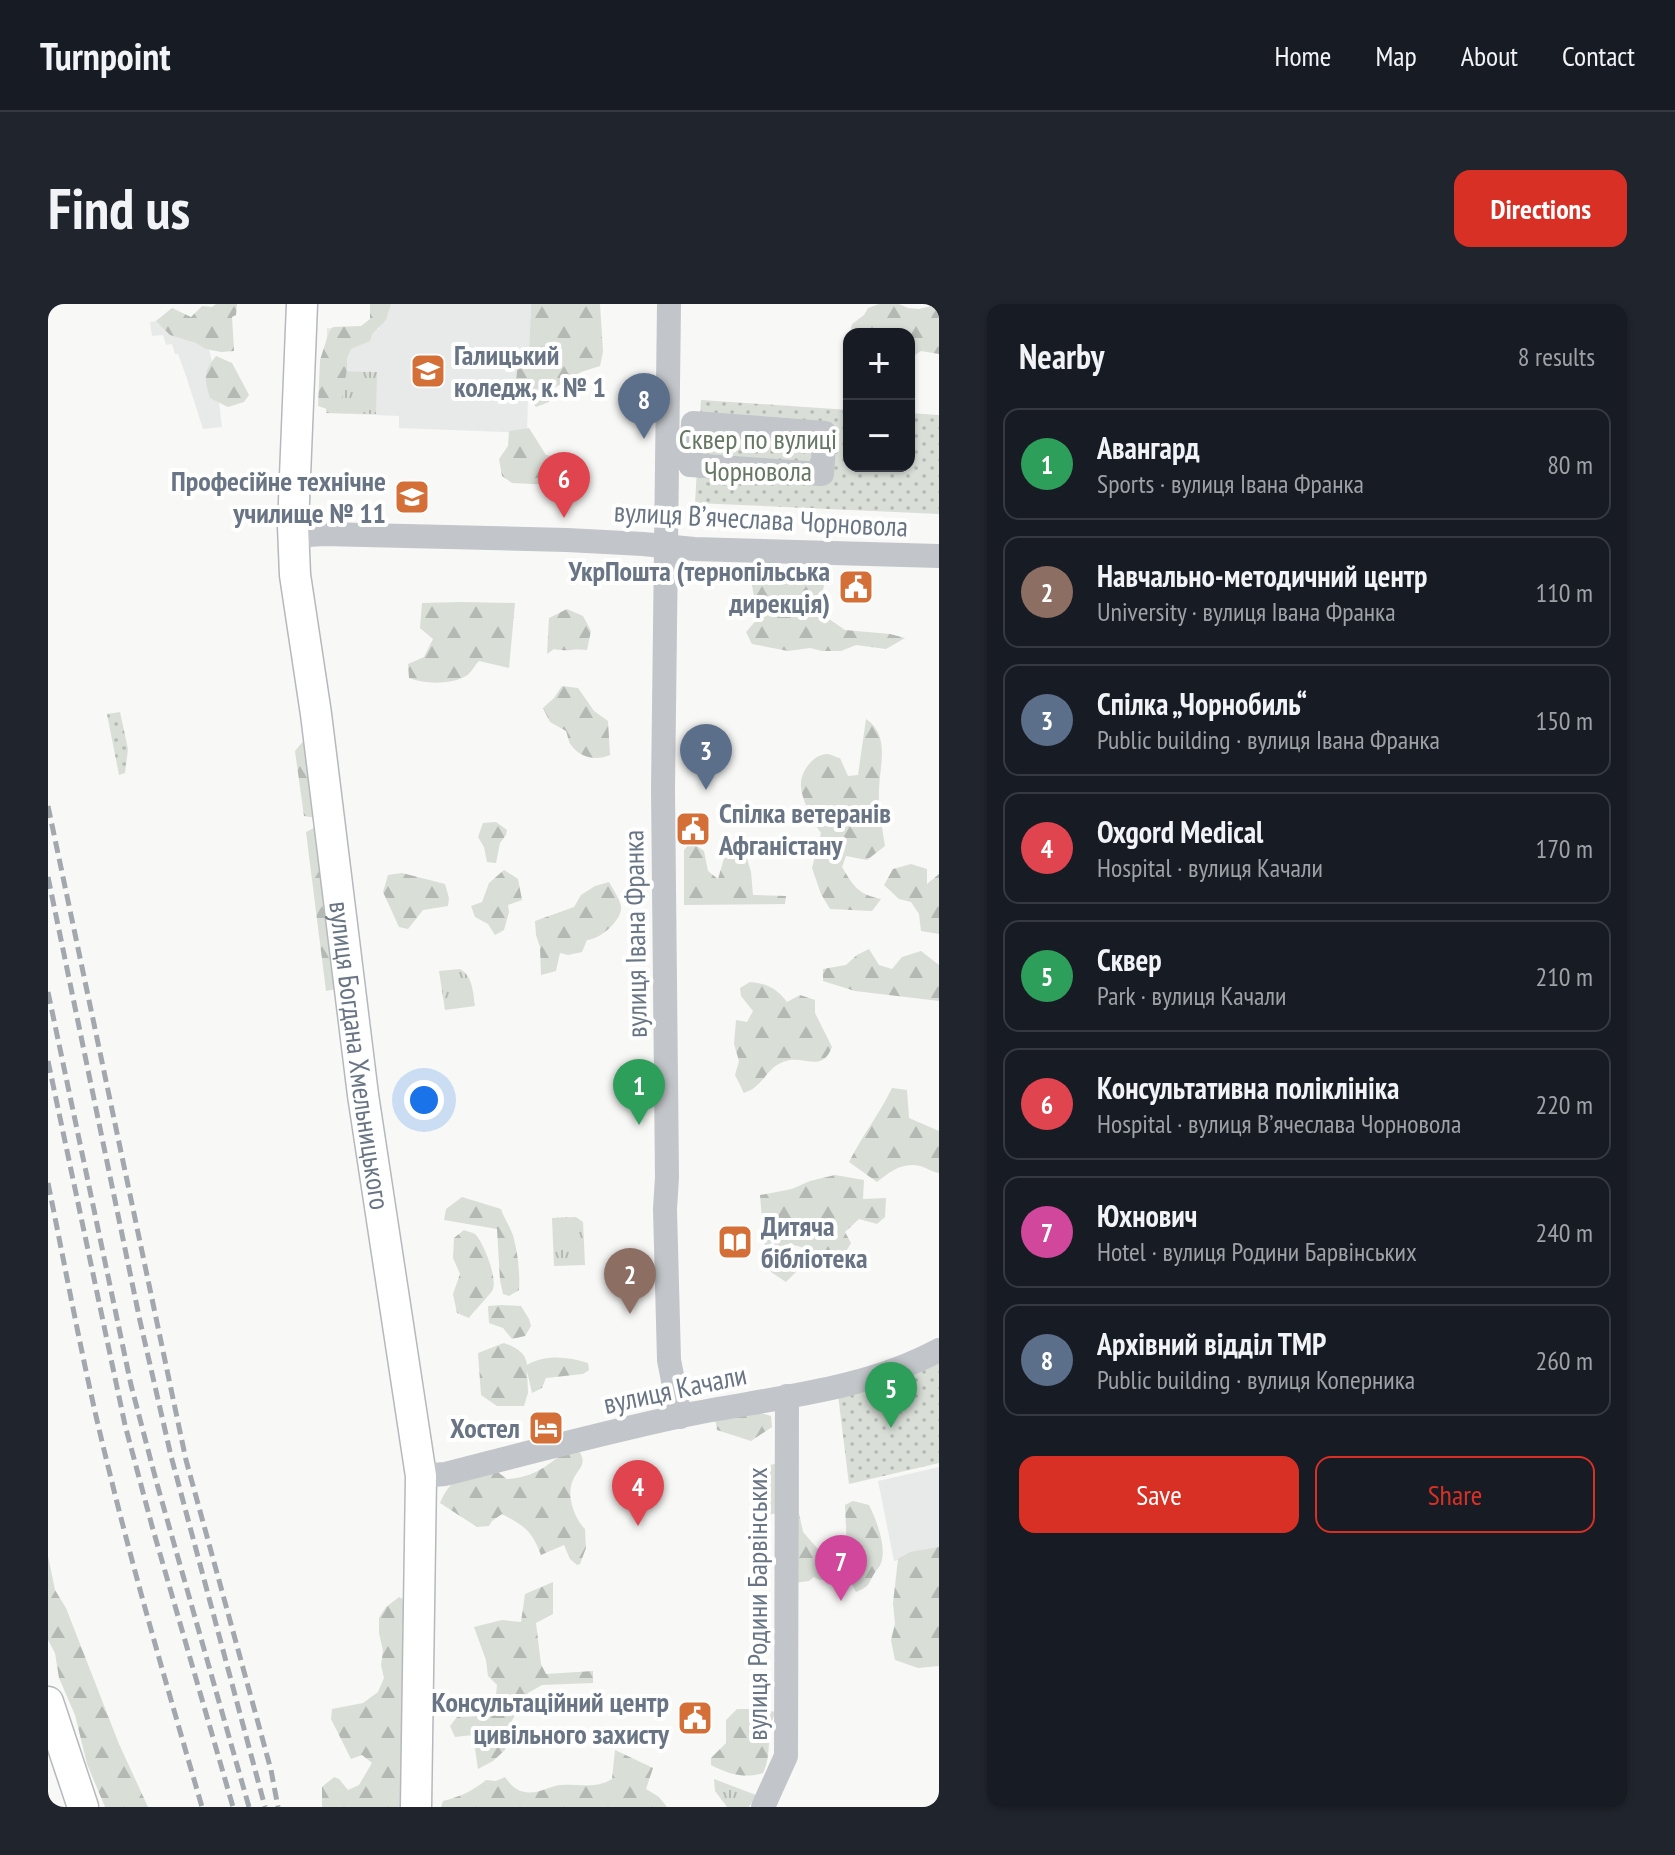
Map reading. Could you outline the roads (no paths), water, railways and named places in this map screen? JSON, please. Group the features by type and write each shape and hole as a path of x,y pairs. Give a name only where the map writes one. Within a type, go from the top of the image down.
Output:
{"main road":[{"name":"вулиця Богдана Хмельницького","path":"302,304 293,536 295,575 318,729 363,1095 421,1476 416,1807"},
{"path":"48,1702 83,1807"}],"street":[{"name":"вулиця Івана Франка","path":"669,304 663,790 665,1209 669,1360 680,1417"},
{"path":"693,423 825,433 822,474 690,465 693,423"},
{"name":"вулиця Вʼячеслава Чорновола","path":"293,536 323,534 567,540 694,549 939,556"},
{"name":"вулиця Качали","path":"421,1476 445,1474 680,1417 853,1383 918,1361 939,1350"},
{"name":"вулиця Родини Барвінських","path":"763,1807 786,1756 787,1396"}],"railway":[{"path":"48,806 186,1460 271,1770 278,1807"},
{"path":"48,877 171,1456 265,1807"},
{"path":"48,992 131,1385 249,1807"},
{"path":"48,1061 125,1425 233,1807"},
{"path":"48,1183 107,1462 202,1807"}],"place":[{"name":"Галицький коледж, к. № 1","path":"428,371"},
{"name":"Архівний відділ ТМР","path":"644,439"},
{"name":"Професійне технічне училище № 11","path":"412,497"},
{"name":"Консультативна поліклініка","path":"564,518"},
{"name":"УкрПошта (тернопільська дирекція)","path":"856,587"},
{"name":"Спілка „Чорнобиль“","path":"706,790"},
{"name":"Спілка ветеранів Афганістану","path":"693,829"},
{"name":"Авангард","path":"639,1125"},
{"name":"Дитяча бібліотека","path":"735,1242"},
{"name":"Навчально-методичний центр","path":"630,1314"},
{"name":"Хостел","path":"546,1428"},
{"name":"Сквер","path":"891,1428"},
{"name":"Oxgord Medical","path":"638,1526"},
{"name":"Юхнович","path":"841,1601"},
{"name":"Консультаційний центр цивільного захисту","path":"695,1718"}],"park label":[{"name":"Сквер по вулиці Чорновола","path":"758,455"}]}
